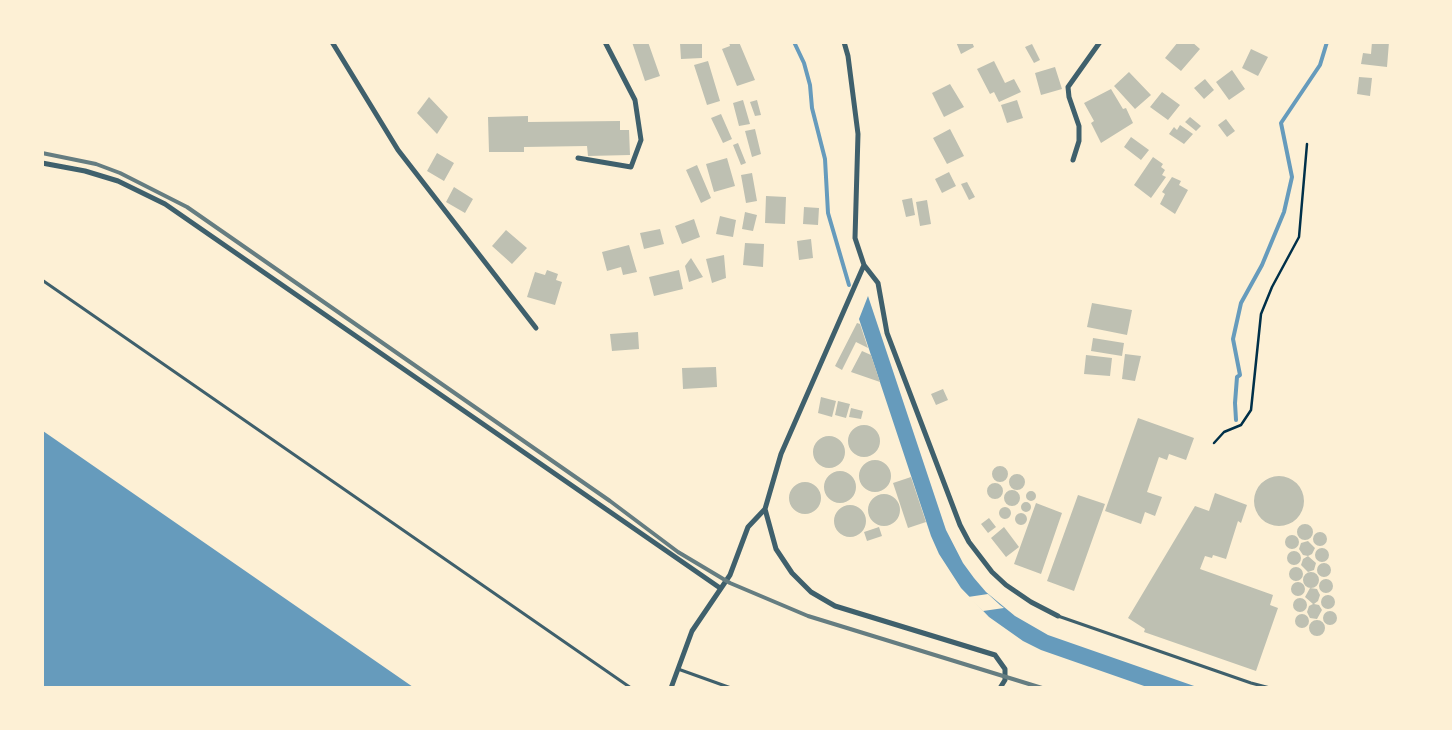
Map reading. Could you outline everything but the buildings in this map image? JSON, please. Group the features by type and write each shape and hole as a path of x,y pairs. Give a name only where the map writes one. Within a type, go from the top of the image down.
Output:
{"street":[{"path":"332,42 398,150 536,328"},
{"path":"578,158 630,167 641,140 635,100 605,42"},
{"path":"844,42 848,56 858,134 855,238 864,265 878,283 887,333 960,525 969,542 992,572 1006,585 1031,602 1058,616"},
{"path":"1074,160 1079,141 1079,126 1069,97 1068,87 1100,42"},
{"path":"42,163 85,171 118,180 165,204 720,588"},
{"path":"671,688 692,632 730,575 748,528 765,509 781,454 864,265"},
{"path":"765,509 771,536 780,555 792,572 811,592 835,606 995,655 1005,669 1005,680 1000,688"}],"lane":[{"path":"42,280 631,688"},
{"path":"1058,616 1270,688"},
{"path":"678,669 731,688"}],"path":[{"path":"1214,443 1224,432 1241,425 1251,410 1261,314 1272,287 1299,236 1307,144"}],"water":[{"path":"868,296 946,530 963,563 974,578 986,592 1015,616 1048,635 1197,687 1147,687 1041,650 1023,641 989,617 961,588 939,554 931,536 859,319"},
{"path":"43,431 413,687 43,687"}],"pier":[{"path":"988,594 1004,608 983,611 968,597"}],"waterway":[{"path":"794,42 804,63 810,85 812,108 825,159 828,213 849,285"},
{"path":"1236,420 1237,377 1240,375 1233,339 1241,303 1262,265 1284,212 1292,177 1281,123 1320,65 1327,42"}],"railway":[{"path":"42,153 96,164 120,173 187,207 610,501 678,552 730,583 808,616 1042,688"}]}
